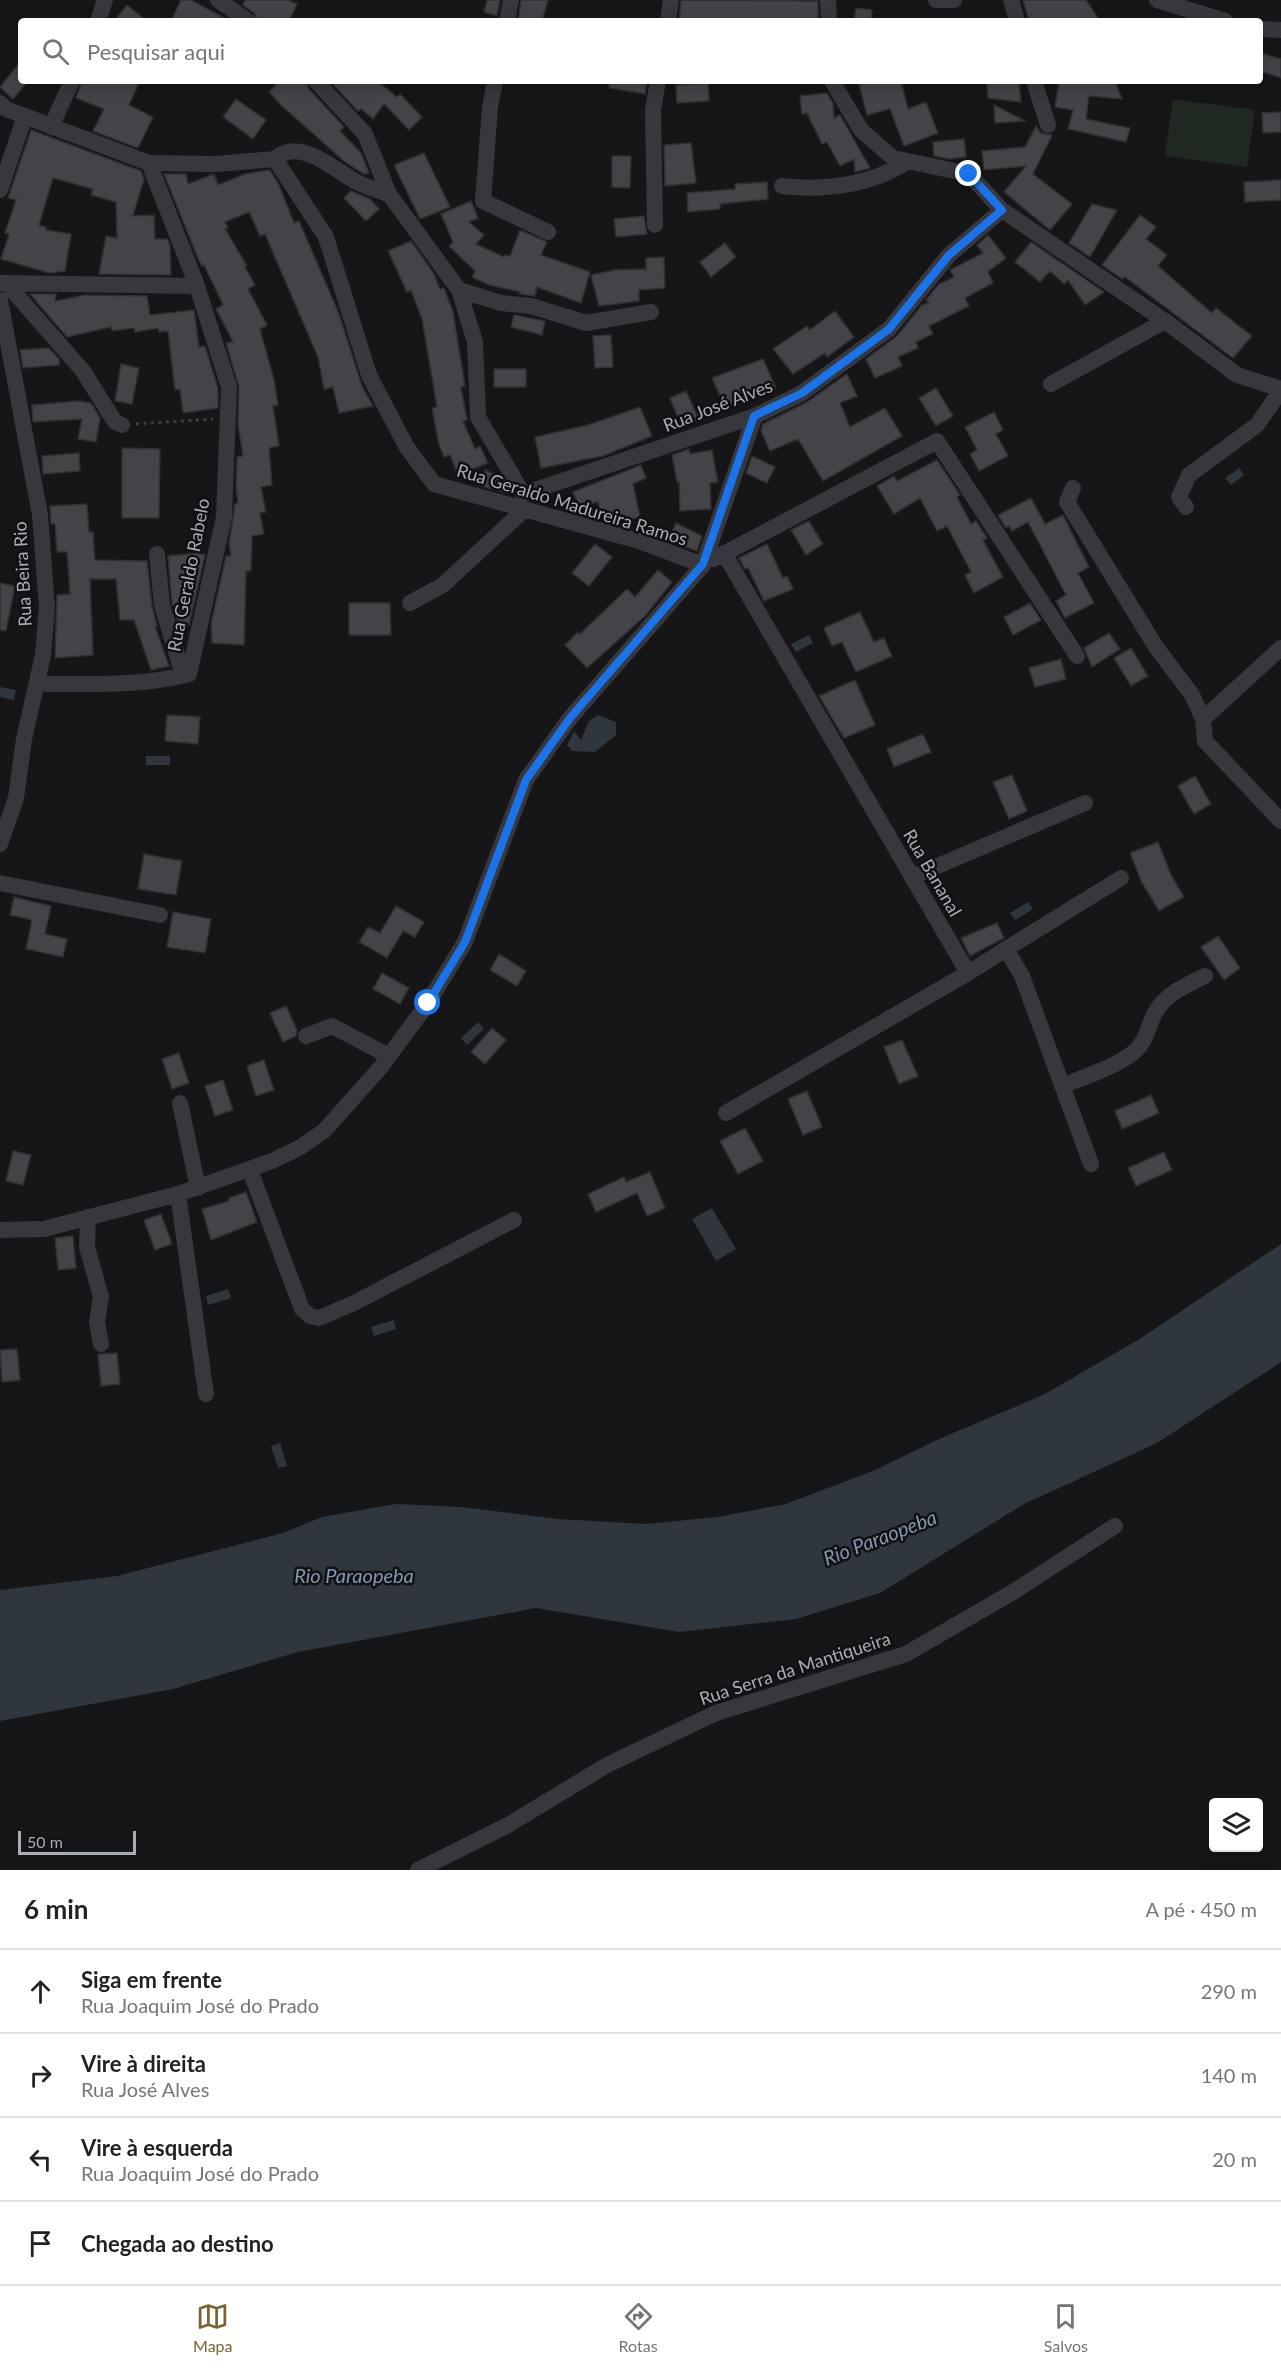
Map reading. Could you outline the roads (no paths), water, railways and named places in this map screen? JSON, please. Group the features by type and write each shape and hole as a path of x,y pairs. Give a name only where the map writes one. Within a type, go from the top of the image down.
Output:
{"street":[{"path":"99,18 105,0"},
{"path":"218,0 244,18"},
{"path":"508,18 511,0"},
{"path":"668,18 671,0"},
{"path":"828,0 829,18"},
{"path":"936,0 954,0"},
{"path":"1011,0 1016,18"},
{"path":"1157,0 1215,18"},
{"path":"1263,29 1281,30"},
{"path":"51,127 71,84"},
{"path":"319,84 365,134 389,194 459,290 475,342 478,417 520,503 443,585 410,603"},
{"path":"494,84 490,107 483,201 549,232"},
{"path":"655,225 653,110 657,84"},
{"path":"834,84 861,130 893,158 969,174 1002,210 1165,321 1237,375 1281,389 1257,425 1189,475 1179,498 1186,507"},
{"path":"1036,84 1047,125"},
{"path":"0,103 6,109 149,163 216,164 275,159 284,152 297,151 333,165 351,180 389,194"},
{"path":"0,190 25,116"},
{"name":"Rua Geraldo Madureira Ramos","path":"275,159 326,237 369,375 406,446 434,484 520,503 703,564"},
{"path":"782,186 813,190 856,182 886,176 908,161"},
{"name":"Rua Geraldo Rabelo","path":"37,681 48,684 127,682 167,680 189,674 224,517 229,387 197,286 149,163"},
{"name":"Rua José Alves","path":"520,503 754,416 802,393 889,329 949,255 1002,210"},
{"path":"3,283 197,286"},
{"path":"3,283 83,371 115,422 122,425"},
{"path":"459,290 501,303 531,306 586,323 651,312"},
{"name":"Rua Beira Rio","path":"0,300 40,515 47,607 43,655 16,798 0,844"},
{"path":"1051,384 1165,321"},
{"path":"703,564 754,416"},
{"path":"0,1230 44,1228 198,1188 250,1170 299,1148 324,1131 389,1056 428,1003 465,942 526,780 570,718 703,564 937,441 1077,656"},
{"path":"1072,488 1067,502 1156,647 1192,695 1203,719 1204,741 1281,821"},
{"name":"Rua Bananal","path":"724,553 968,973"},
{"path":"157,554 162,605 183,675"},
{"path":"1203,719 1281,648"},
{"path":"912,877 1085,803"},
{"path":"726,1113 968,973 1121,878"},
{"path":"0,883 160,915"},
{"path":"1006,949 1022,976 1090,1164"},
{"path":"1062,1086 1116,1064 1135,1051 1147,1035 1156,1011 1171,994 1205,976"},
{"path":"306,1036 332,1026 389,1056"},
{"path":"180,1103 198,1188"},
{"path":"250,1170 302,1309 310,1316 319,1318 352,1304 514,1220"},
{"path":"178,1194 206,1394"},
{"path":"88,1217 87,1247 101,1297 97,1322 101,1344"},
{"name":"Rua Serra da Mantiqueira","path":"418,1870 508,1825 607,1765 716,1713 906,1654 1013,1592 1114,1526"}],"water":[{"path":"1239,468 1244,475 1231,485 1225,478"},
{"path":"809,635 813,643 796,652 791,644"},
{"path":"0,687 16,690 14,700 0,697"},
{"path":"598,715 616,722 616,735 595,752 572,751 567,745 574,731 581,740 588,722"},
{"path":"146,756 170,756 170,765 146,765"},
{"path":"1028,902 1033,909 1015,920 1010,913"},
{"path":"478,1022 484,1029 467,1045 461,1038"},
{"path":"712,1208 736,1249 716,1261 692,1219"},
{"name":"Rio Paraopeba","path":"1281,1244 1281,1362 1157,1443 1024,1504 880,1593 796,1619 679,1632 536,1608 298,1652 173,1689 0,1721 0,1590 117,1576 283,1533 322,1517 396,1504 462,1507 558,1519 646,1524 717,1517 786,1504 875,1470 937,1440 1043,1395 1138,1340"},
{"path":"228,1289 231,1298 208,1305 206,1296"},
{"path":"394,1320 396,1329 374,1336 371,1327"},
{"path":"280,1443 287,1466 278,1468 271,1446"}]}
